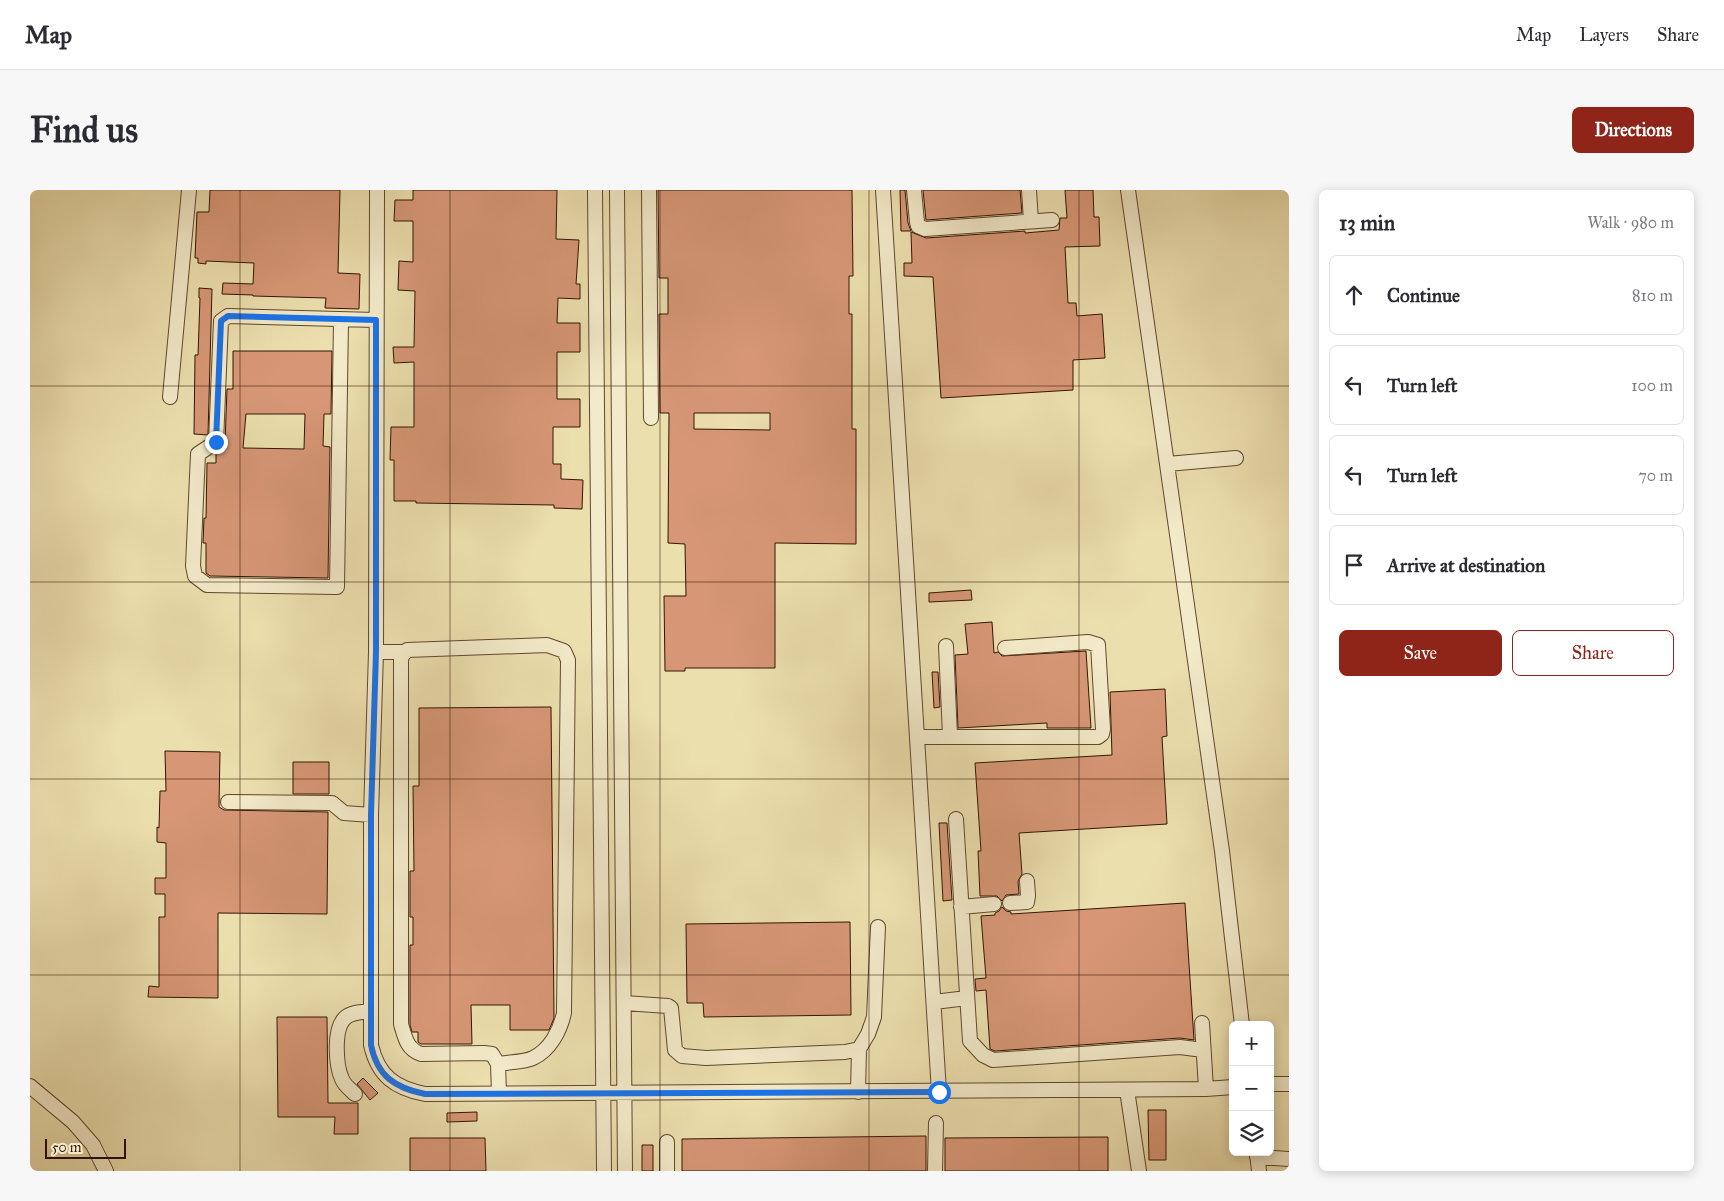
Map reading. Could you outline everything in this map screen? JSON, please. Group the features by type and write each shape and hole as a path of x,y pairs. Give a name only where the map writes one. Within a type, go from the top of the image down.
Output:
{"street":[{"path":"170,397 189,190"},
{"path":"377,190 376,652 371,815 371,1045 383,1074 396,1085 409,1091 425,1094 939,1092 1229,1087"},
{"path":"595,190 604,1171"},
{"path":"617,190 625,1171"},
{"path":"649,190 651,418"},
{"path":"883,190 939,1092"},
{"path":"914,190 918,226 925,229 1052,220"},
{"path":"1030,190 1030,221"},
{"path":"1128,190 1222,851 1242,1021"},
{"path":"341,320 337,587 207,584 195,576 193,566 198,454 216,442 221,321 228,316 376,320"},
{"path":"1167,464 1236,458"},
{"path":"598,568 621,568"},
{"path":"916,737 1098,736 1102,734 1098,645 1088,642 1005,648"},
{"path":"376,652 548,645 564,651 568,660 564,1013 562,1025 554,1039 533,1059 498,1064"},
{"path":"946,646 950,736"},
{"path":"404,652 401,660 401,1024 408,1047 415,1052 422,1054 492,1054 498,1064 499,1093"},
{"path":"228,802 332,803 344,813 371,815"},
{"path":"956,819 970,1041 983,1055 993,1060 1180,1048 1203,1050"},
{"path":"1010,903 1027,902 1027,881"},
{"path":"961,907 994,904"},
{"path":"858,1092 859,1048 868,1034 874,1017 878,927"},
{"path":"934,1002 967,998"},
{"path":"624,1004 668,1006 671,1008 674,1050 682,1056 706,1058 845,1052 859,1048"},
{"path":"355,1094 342,1080 336,1050 340,1024 345,1017 371,1011"},
{"path":"1202,1023 1203,1050 1212,1088"},
{"path":"1274,1084 1289,1084"},
{"path":"30,1086 73,1122 93,1145 106,1171"},
{"path":"1127,1090 1139,1171"},
{"path":"934,1171 936,1122"},
{"path":"667,1142 667,1171"},
{"path":"1257,1160 1289,1159"}],"building":[{"path":"210,190 340,190 338,273 360,274 359,309 325,308 326,298 222,294 223,283 253,284 254,263 206,261 206,264 198,263 198,258 195,258 197,212 209,212"},
{"path":"413,190 557,190 556,239 579,240 576,284 580,284 580,299 558,298 557,323 580,323 580,352 557,352 557,399 580,399 580,427 553,427 553,464 561,464 561,479 583,480 582,509 554,508 554,505 394,501 394,460 390,460 391,427 414,427 414,362 394,363 393,347 414,347 415,291 398,290 399,261 413,262 413,221 394,221 395,200 413,200"},
{"path":"658,190 852,190 853,276 849,276 849,314 852,314 852,429 856,429 856,544 775,543 775,668 685,668 685,671 665,671 664,596 686,596 685,544 668,543 669,413 660,413 659,314 668,314 668,278 659,278","holes":["694,413 770,413 770,430 694,429"]},
{"path":"900,190 905,190 908,223 911,231 901,231"},
{"path":"923,190 1020,190 1022,213 926,220"},
{"path":"1065,190 1093,190 1094,217 1099,217 1100,246 1065,247 1068,303 1076,303 1077,316 1102,314 1105,358 1073,360 1073,390 941,398 933,277 904,276 904,263 912,263 911,232 926,238 1059,230 1060,218 1067,218"},
{"path":"199,288 212,289 208,435 194,434 195,355 198,355"},
{"path":"233,351 332,351 331,414 324,414 323,446 330,447 328,578 210,576 206,573 206,543 203,543 204,518 206,518 207,463 216,463 216,453 225,443 227,389 233,389","holes":["246,414 305,414 304,449 243,448"]},
{"path":"971,590 972,600 929,602 929,593"},
{"path":"992,622 994,653 998,652 1002,656 1086,651 1091,728 1047,728 1047,723 958,728 955,655 968,654 965,624"},
{"path":"932,672 938,672 940,707 934,708"},
{"path":"1165,689 1167,736 1162,737 1167,824 1019,833 1022,874 1018,881 1019,894 1006,895 1002,901 997,896 980,896 978,851 981,851 975,763 1112,755 1110,692"},
{"path":"551,707 554,1018 549,1030 510,1030 510,1005 471,1005 472,1044 421,1044 418,1042 418,1032 412,1032 410,1025 410,945 413,945 413,917 410,917 410,871 414,871 413,786 419,786 419,708"},
{"path":"165,751 220,752 219,807 224,810 328,812 327,914 218,913 218,998 148,997 149,986 159,987 159,917 165,917 165,894 155,894 155,878 166,878 166,843 157,842 160,791 166,791"},
{"path":"293,762 329,762 329,794 293,794"},
{"path":"939,823 947,823 952,900 943,901"},
{"path":"1185,903 1194,1040 1180,1038 995,1051 990,1049 986,990 976,991 975,979 986,978 981,916 995,915 1002,907 1006,911 1011,912 1011,914"},
{"path":"850,922 851,1015 704,1017 703,1003 687,1003 686,924"},
{"path":"277,1017 327,1017 328,1103 358,1103 358,1134 334,1134 335,1117 278,1117"},
{"path":"363,1078 378,1093 370,1100 357,1084"},
{"path":"1148,1110 1166,1110 1166,1160 1149,1160"},
{"path":"477,1112 477,1121 447,1122 447,1113"},
{"path":"926,1136 926,1171 682,1171 682,1139"},
{"path":"1108,1137 1108,1171 945,1171 945,1138"},
{"path":"410,1138 485,1138 486,1171 410,1171"},
{"path":"642,1145 653,1145 653,1171 642,1171"}],"route":[{"path":"216,442 221,321 228,316 376,320 376,652 371,815 371,1045 383,1074 396,1085 409,1091 425,1094 939,1092"}]}
